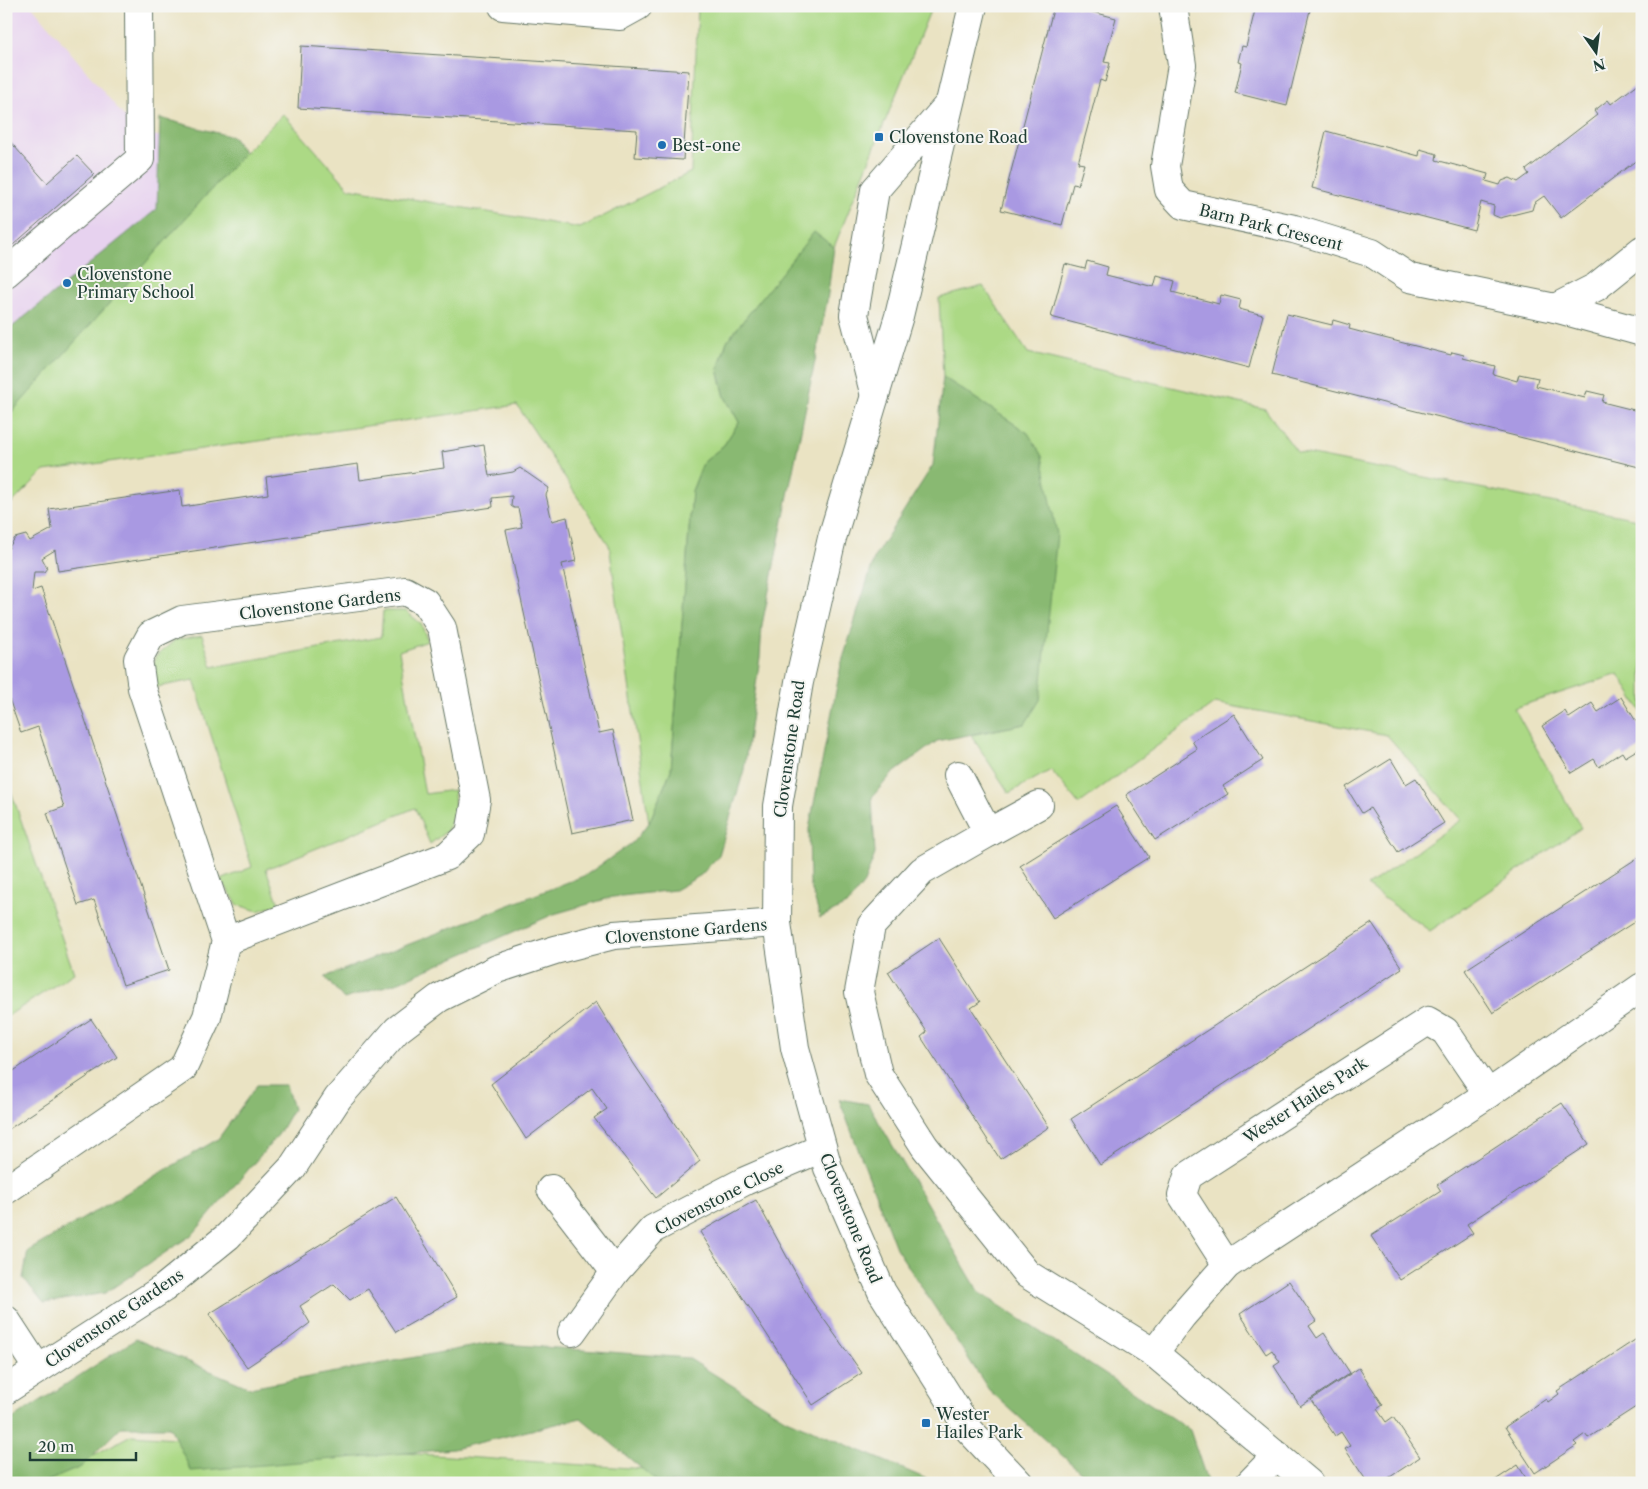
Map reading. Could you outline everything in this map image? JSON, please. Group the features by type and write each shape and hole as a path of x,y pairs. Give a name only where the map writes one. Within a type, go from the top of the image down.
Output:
{"street":[{"path":"6,273 140,159 139,6"},
{"path":"503,6 620,16 638,6"},
{"name":"Clovenstone Road","path":"973,6 899,316 832,538 799,682 778,806 777,923 795,1048 828,1168 882,1292 970,1431 1018,1483"},
{"name":"Barn Park Crescent","path":"1173,6 1182,65 1165,166 1169,190 1183,205 1294,229 1372,253 1410,278 1555,308 1642,332"},
{"path":"874,396 854,315 874,190 951,101"},
{"path":"1555,308 1596,287 1642,250"},
{"name":"Clovenstone Gardens","path":"405,591 426,602 442,628 476,800 470,834 447,856 226,941 142,688 138,659 151,635 182,620 405,591"},
{"path":"958,775 988,833"},
{"path":"1039,805 922,870 871,926 859,992 878,1074 925,1147 1026,1274 1154,1353 1309,1483"},
{"name":"Clovenstone Gardens","path":"6,1390 164,1288 228,1236 292,1168 338,1098 397,1030 440,998 497,969 555,950 614,934 777,923"},
{"path":"6,1190 183,1068 207,1017 226,941"},
{"path":"1154,1353 1182,1316 1227,1265 1488,1094 1642,987"},
{"name":"Wester Hailes Park","path":"1227,1265 1182,1195 1188,1176 1428,1021 1445,1030 1488,1094"},
{"name":"Clovenstone Close","path":"572,1332 615,1272 653,1229 745,1181 822,1148"},
{"path":"551,1189 615,1272"},
{"name":"Clovenstone Gardens","path":"6,1320 38,1369"},
{"path":"1250,1483 1277,1455"}],"shaded area":[{"name":"Clovenstone Primary School","path":"6,6 32,6 137,132 244,153 6,418"}],"green space":[{"path":"698,6 932,6 834,247 814,233 727,341 718,369 725,397 739,422 724,445 703,463 692,491 671,770 649,823 609,545 517,405 44,471 6,509 6,418 244,153 283,114 349,188 580,228 691,172"},
{"path":"160,118 233,137 244,153 12,412 6,402 6,332 157,209"},
{"path":"814,232 834,247 827,301 762,625 760,657 744,770 719,855 701,875 675,890 613,897 554,914 399,982 344,999 325,977 586,875 632,843 649,823 671,770 692,491 703,463 724,445 739,422 725,397 718,369 727,341"},
{"path":"983,286 1028,353 1265,409 1297,452 1642,520 1642,713 1619,674 1514,708 1581,828 1430,931 1367,886 1461,820 1387,735 1215,703 1079,804 1051,770 1009,793 971,735 1025,724 1028,433 943,377 939,298"},
{"path":"943,377 1028,433 1042,456 1057,534 1040,700 1025,724 937,741 891,775 872,797 875,854 864,883 848,904 820,918 810,883 809,829 841,665 875,556 933,465"},
{"path":"383,611 406,611 421,624 428,641 399,651 425,794 454,790 455,813 447,831 430,844 415,808 266,869 279,904 258,911 238,905 221,880 252,867 194,680 152,688 155,657 175,640 202,635 212,667 381,637"},
{"path":"6,777 74,973 6,1017"},
{"path":"257,1085 286,1085 293,1109 278,1135 193,1234 105,1293 44,1303 23,1278 28,1251 218,1139"},
{"path":"839,1099 868,1104 979,1292 1190,1430 1207,1481 1205,1483 1093,1483 989,1390 896,1248"},
{"path":"136,1339 250,1388 491,1343 688,1358 786,1419 936,1483 659,1483 581,1418 453,1449 191,1471 170,1427 121,1427 81,1467 43,1483 6,1483 6,1423"},
{"path":"131,1435 856,1483 42,1483"}],"building":[{"path":"1054,6 1070,6 1116,18 1104,62 1110,63 1105,82 1100,80 1078,163 1084,164 1078,185 1073,184 1062,225 1001,210"},
{"path":"1256,6 1311,6 1287,106 1235,93 1242,63 1238,62 1242,46 1246,47"},
{"path":"301,46 689,71 683,160 635,157 637,130 298,108"},
{"path":"1642,81 1642,156 1561,218 1544,196 1534,203 1532,210 1500,218 1493,215 1494,206 1481,202 1474,230 1312,188 1326,131 1419,156 1420,149 1437,154 1436,160 1488,174 1486,181 1500,185 1502,181 1510,178 1518,182 1529,174 1526,170 1597,115 1594,111 1608,100 1611,104"},
{"path":"6,137 47,183 77,156 94,174 13,245 6,238"},
{"path":"1087,261 1108,267 1106,275 1154,287 1157,276 1175,281 1172,292 1219,304 1221,295 1241,300 1239,309 1263,315 1249,368 1051,317 1065,264 1085,269"},
{"path":"1287,314 1332,325 1333,320 1350,325 1349,329 1451,355 1452,352 1464,355 1463,358 1495,366 1493,374 1517,381 1519,374 1538,378 1536,386 1585,398 1587,391 1604,395 1602,402 1642,412 1642,455 1639,467 1272,375"},
{"path":"484,445 489,476 513,472 520,468 549,488 546,495 552,521 567,517 576,561 562,564 599,733 613,730 633,820 572,833 506,530 522,527 518,508 511,506 512,496 492,498 493,507 58,571 55,550 42,558 47,568 44,572 34,572 32,591 41,588 169,970 123,985 94,900 78,905 47,813 64,807 38,727 21,733 6,690 6,594 8,571 6,571 6,552 15,538 26,535 30,541 52,529 49,509 180,490 182,507 268,494 266,477 358,464 360,480 444,468 442,452"},
{"path":"1621,697 1642,731 1642,747 1625,757 1622,752 1599,767 1594,759 1571,773 1542,726 1565,711 1569,718 1592,703 1598,712"},
{"path":"1234,714 1263,760 1223,786 1228,794 1155,840 1126,795 1197,749 1192,741"},
{"path":"1391,759 1406,784 1416,778 1444,823 1398,852 1370,808 1362,813 1346,787"},
{"path":"1116,806 1149,857 1053,918 1020,866"},
{"path":"1642,855 1642,917 1493,1013 1465,970"},
{"path":"1372,923 1402,968 1100,1165 1071,1119"},
{"path":"939,938 980,1002 971,1008 1049,1127 1000,1159 921,1037 927,1032 888,972"},
{"path":"596,1002 634,1064 700,1161 656,1198 594,1118 607,1109 592,1088 526,1139 491,1084"},
{"path":"91,1019 117,1057 6,1131 6,1076"},
{"path":"1562,1103 1589,1144 1467,1224 1473,1233 1400,1280 1371,1236 1441,1191 1437,1185"},
{"path":"396,1197 457,1297 396,1332 368,1289 350,1300 334,1284 300,1306 310,1323 247,1367 209,1314"},
{"path":"756,1200 811,1301 862,1373 813,1405 700,1232"},
{"path":"1289,1281 1316,1321 1309,1326 1317,1338 1324,1333 1350,1373 1300,1406 1274,1366 1280,1362 1272,1350 1266,1354 1240,1314"},
{"path":"1638,1338 1639,1340 1642,1339 1642,1403 1588,1438 1585,1434 1574,1442 1577,1445 1535,1473 1505,1427 1546,1399 1548,1402 1559,1394 1557,1391"},
{"path":"1359,1368 1383,1405 1377,1409 1386,1422 1393,1417 1420,1457 1381,1483 1368,1483 1345,1449 1350,1446 1341,1432 1335,1436 1311,1400"},
{"path":"1518,1465 1529,1483 1491,1483"}],"place":[{"name":"Clovenstone Road","path":"879,137"},
{"name":"Best-one","path":"662,145"},
{"name":"Clovenstone Primary School","path":"67,283"},
{"name":"Wester Hailes Park","path":"926,1423"}]}
